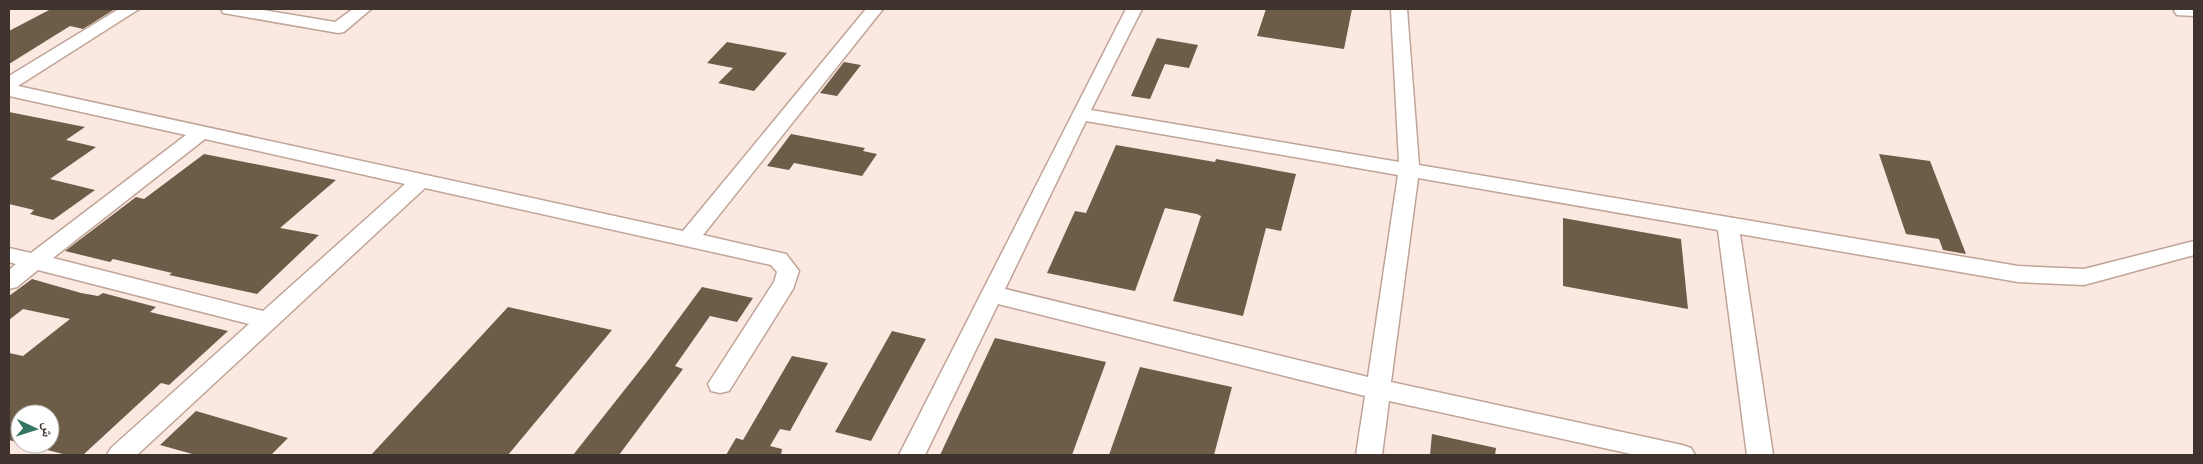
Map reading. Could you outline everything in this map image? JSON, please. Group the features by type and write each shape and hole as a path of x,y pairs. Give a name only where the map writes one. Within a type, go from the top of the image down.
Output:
{"street":[{"path":"9,84 131,9"},
{"path":"229,9 338,28 363,9"},
{"path":"689,238 875,9"},
{"path":"912,455 1080,114 1134,9"},
{"path":"1368,455 1409,170 1399,9"},
{"path":"9,90 773,257 783,262 788,272 785,283 720,384"},
{"path":"1080,114 2018,274 2084,276 2194,248"},
{"path":"9,281 202,132"},
{"path":"120,455 420,180"},
{"path":"1728,224 1760,455"},
{"path":"9,256 267,320"},
{"path":"992,294 1378,389 1682,455"}],"building":[{"path":"51,9 115,9 83,29 70,26 9,64 9,31"},
{"path":"1266,9 1352,9 1344,49 1257,36"},
{"path":"1157,38 1198,45 1189,68 1165,64 1150,99 1131,96"},
{"path":"727,42 787,53 754,91 718,83 733,68 707,63"},
{"path":"844,62 861,65 837,96 820,93"},
{"path":"9,112 85,127 66,140 96,147 50,179 95,190 53,220 30,214 34,210 9,204"},
{"path":"791,134 865,148 863,151 877,154 862,176 794,163 789,170 767,166"},
{"path":"1116,145 1215,162 1216,159 1296,174 1281,231 1266,228 1243,316 1173,301 1201,216 1197,214 1165,208 1135,291 1047,273 1075,211 1086,213"},
{"path":"204,154 336,180 280,228 319,235 257,294 169,275 172,273 113,259 110,262 65,251 136,197 144,199"},
{"path":"1879,154 1930,161 1966,254 1943,250 1939,239 1906,234"},
{"path":"1563,218 1681,239 1688,309 1563,286"},
{"path":"32,279 81,293 98,296 103,293 156,307 150,312 228,331 169,385 161,383 83,455 67,455 60,453 60,404 10,404 9,440 9,353 23,356 70,319 23,309 9,320 9,296"},
{"path":"702,287 753,298 737,322 710,316 675,366 683,369 619,455 573,455 649,359"},
{"path":"508,307 612,330 508,455 371,455"},
{"path":"892,331 926,339 871,441 835,432"},
{"path":"995,338 1106,362 1072,455 940,455"},
{"path":"792,356 828,363 790,431 780,429 770,446 782,449 781,455 726,455 736,438 743,440"},
{"path":"1140,367 1232,387 1214,455 1109,455"},
{"path":"196,411 288,438 271,455 196,455 160,445"},
{"path":"1432,434 1496,448 1495,455 1430,455"}]}
